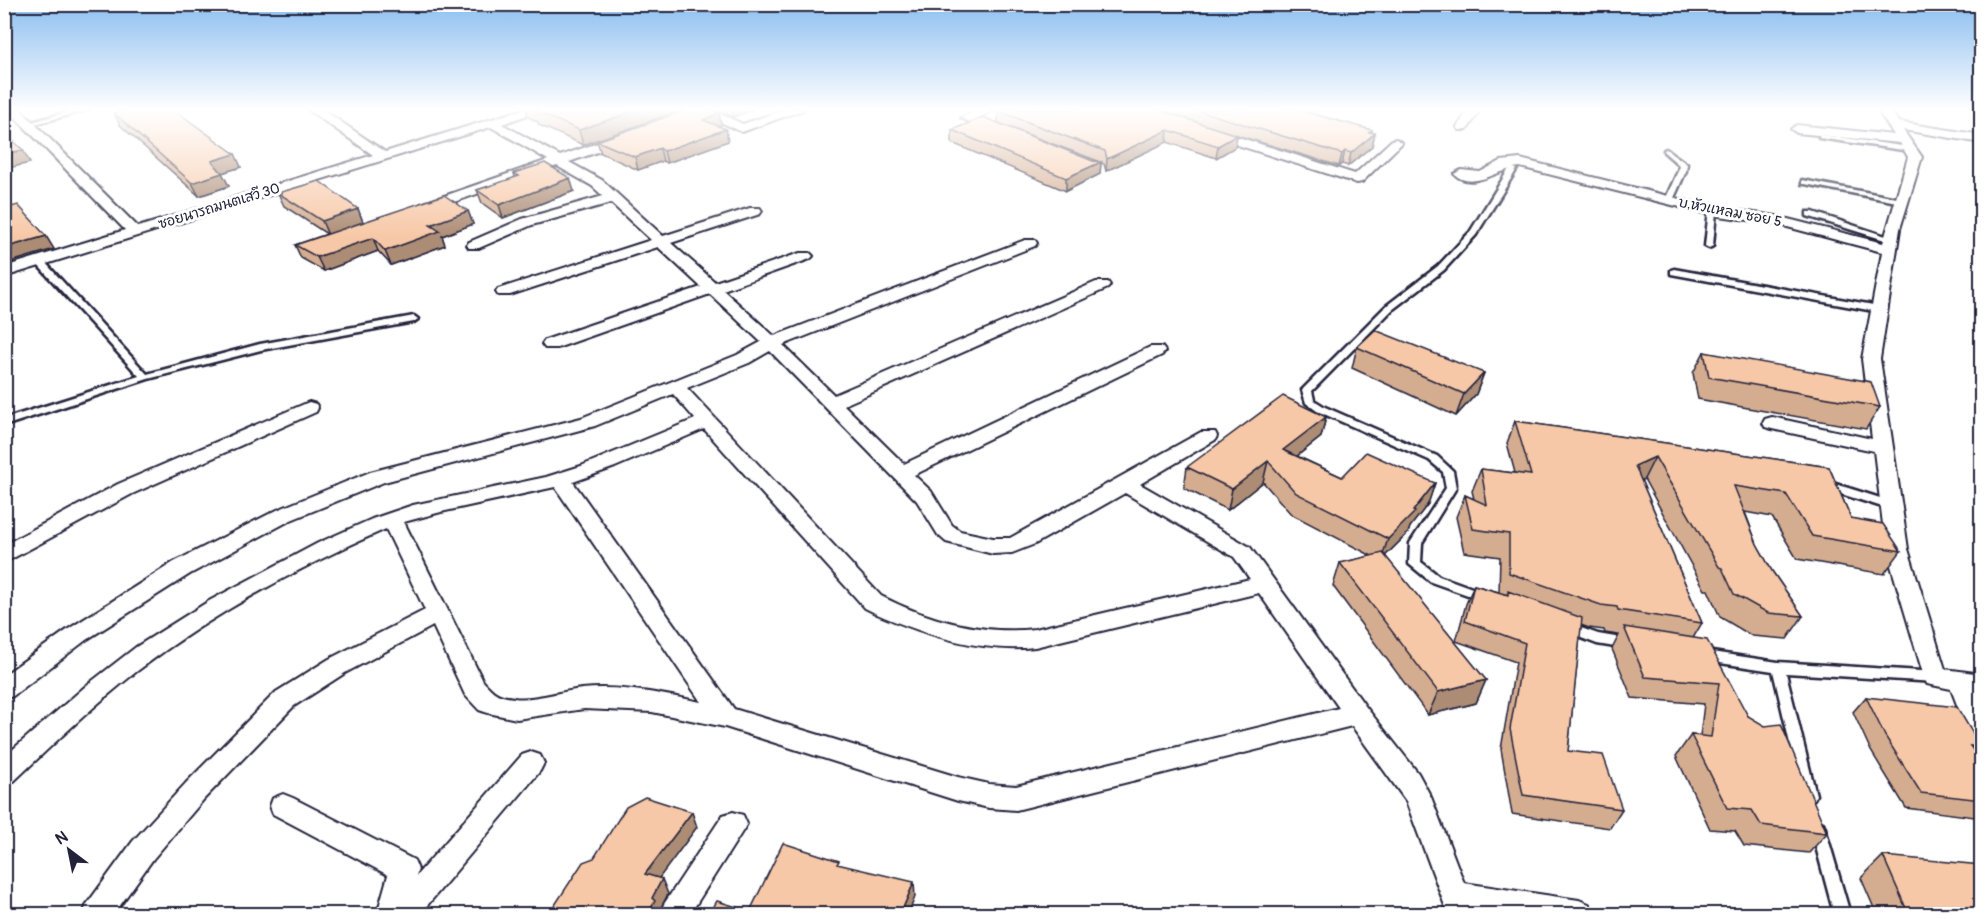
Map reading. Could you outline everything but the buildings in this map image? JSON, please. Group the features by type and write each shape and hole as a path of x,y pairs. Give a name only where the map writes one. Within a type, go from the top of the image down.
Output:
{"street":[{"path":"56,152 134,231"},
{"path":"377,152 383,156"},
{"name":"ซอยนารถมนตเสวี 30","path":"4,272 397,152"},
{"path":"542,152 597,183 772,343 931,505 945,530 953,537 993,546 1011,545 1028,539 1208,436"},
{"path":"415,211 584,152"},
{"path":"1271,152 1357,179 1386,152"},
{"path":"1912,152 1915,157 1890,244 1871,359 1897,549 1959,680 1982,739"},
{"name":"บ.หัวแหลม ซอย 5","path":"1461,174 1482,176 1513,162 1712,211 1776,220 1890,244"},
{"path":"474,245 527,222 613,198"},
{"path":"504,292 755,211"},
{"path":"4,689 78,634 154,585 284,515 377,477 483,448 569,429 757,353 772,343 1030,243"},
{"path":"551,344 805,256"},
{"path":"832,403 1102,285"},
{"path":"901,473 1156,351"},
{"path":"676,387 873,602 888,612 986,639 1009,641 1035,638 1265,584"},
{"path":"4,555 117,493 309,408"},
{"path":"4,774 126,666 214,607 312,555 392,519 417,511 560,479 707,421"},
{"path":"1772,423 1883,447"},
{"path":"560,479 725,717"},
{"path":"1125,484 1242,552 1409,781 1418,797 1460,905 1579,915"},
{"path":"392,519 474,688 488,703 517,709 584,699 652,702 725,717 958,789 989,796 1016,798 1358,714"},
{"path":"97,915 143,850 187,799 285,699 337,666 438,613"},
{"path":"402,915 531,763"},
{"path":"283,806 404,869 391,915"},
{"path":"674,915 733,824"}],"lane":[{"path":"1667,152 1683,164 1669,200"},
{"path":"1489,599 1435,579 1415,564 1416,543 1451,488 1448,471 1433,458 1321,409 1309,400 1306,390 1389,308 1441,267 1473,233 1513,169"},
{"path":"1805,182 1902,201"},
{"path":"1708,246 1712,211"},
{"path":"1810,214 1890,244"},
{"path":"39,261 145,377"},
{"path":"1674,272 1879,309"},
{"path":"4,423 145,377 260,347 414,319"},
{"path":"1812,480 1892,506"},
{"path":"1554,623 1597,639 1642,646"},
{"path":"1688,653 1778,667 1959,680"},
{"path":"1778,667 1813,810 1842,915"}]}
